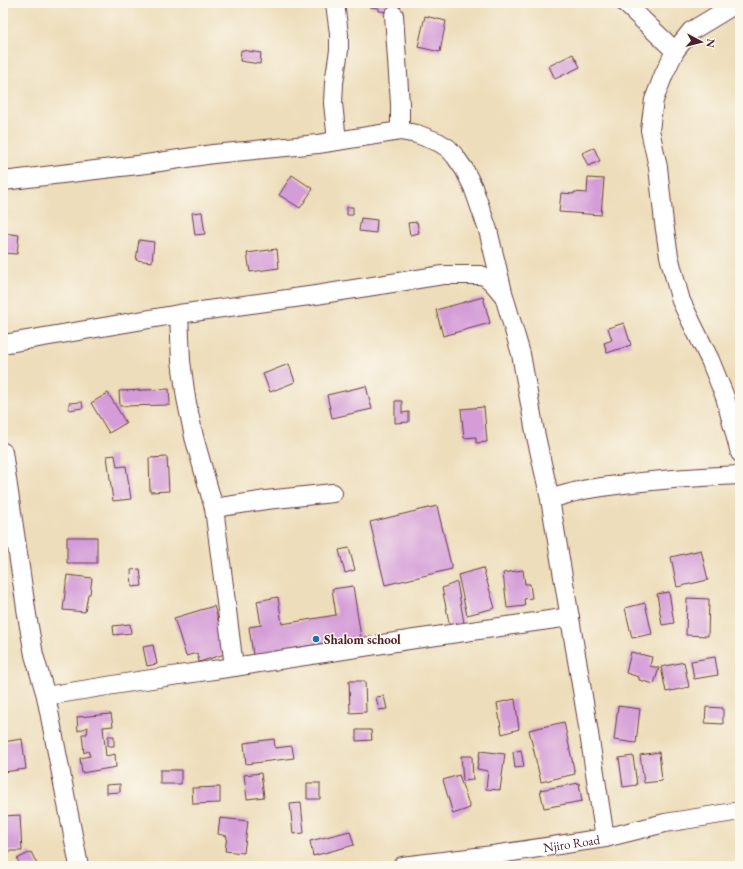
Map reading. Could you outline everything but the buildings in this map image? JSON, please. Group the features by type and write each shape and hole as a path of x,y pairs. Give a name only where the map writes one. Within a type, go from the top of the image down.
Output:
{"street":[{"path":"335,3 339,34 339,50 334,83 337,141"},
{"path":"625,3 675,51"},
{"path":"737,3 691,31 675,51 654,100 650,130 658,167 669,256 676,283 684,307 710,360 732,396 740,453"},
{"path":"394,15 400,104 400,131"},
{"path":"3,181 146,164 213,154 318,144 400,131 417,134 438,142 448,148 464,169 473,187 488,230 504,296 521,354 535,432 550,498 605,838"},
{"path":"3,344 179,314 323,294 443,275 480,275 486,277 504,296"},
{"path":"179,314 181,361 186,398 194,437 214,508 234,667"},
{"path":"3,452 34,655 46,696 79,866"},
{"path":"550,498 588,489 650,481 706,476 740,475"},
{"path":"214,508 266,500 333,493"},
{"path":"46,696 415,639 570,618"},
{"name":"Njiro Road","path":"402,866 494,861 605,838 665,823 740,810"}],"place":[{"name":"Shalom school","path":"316,639"}]}
